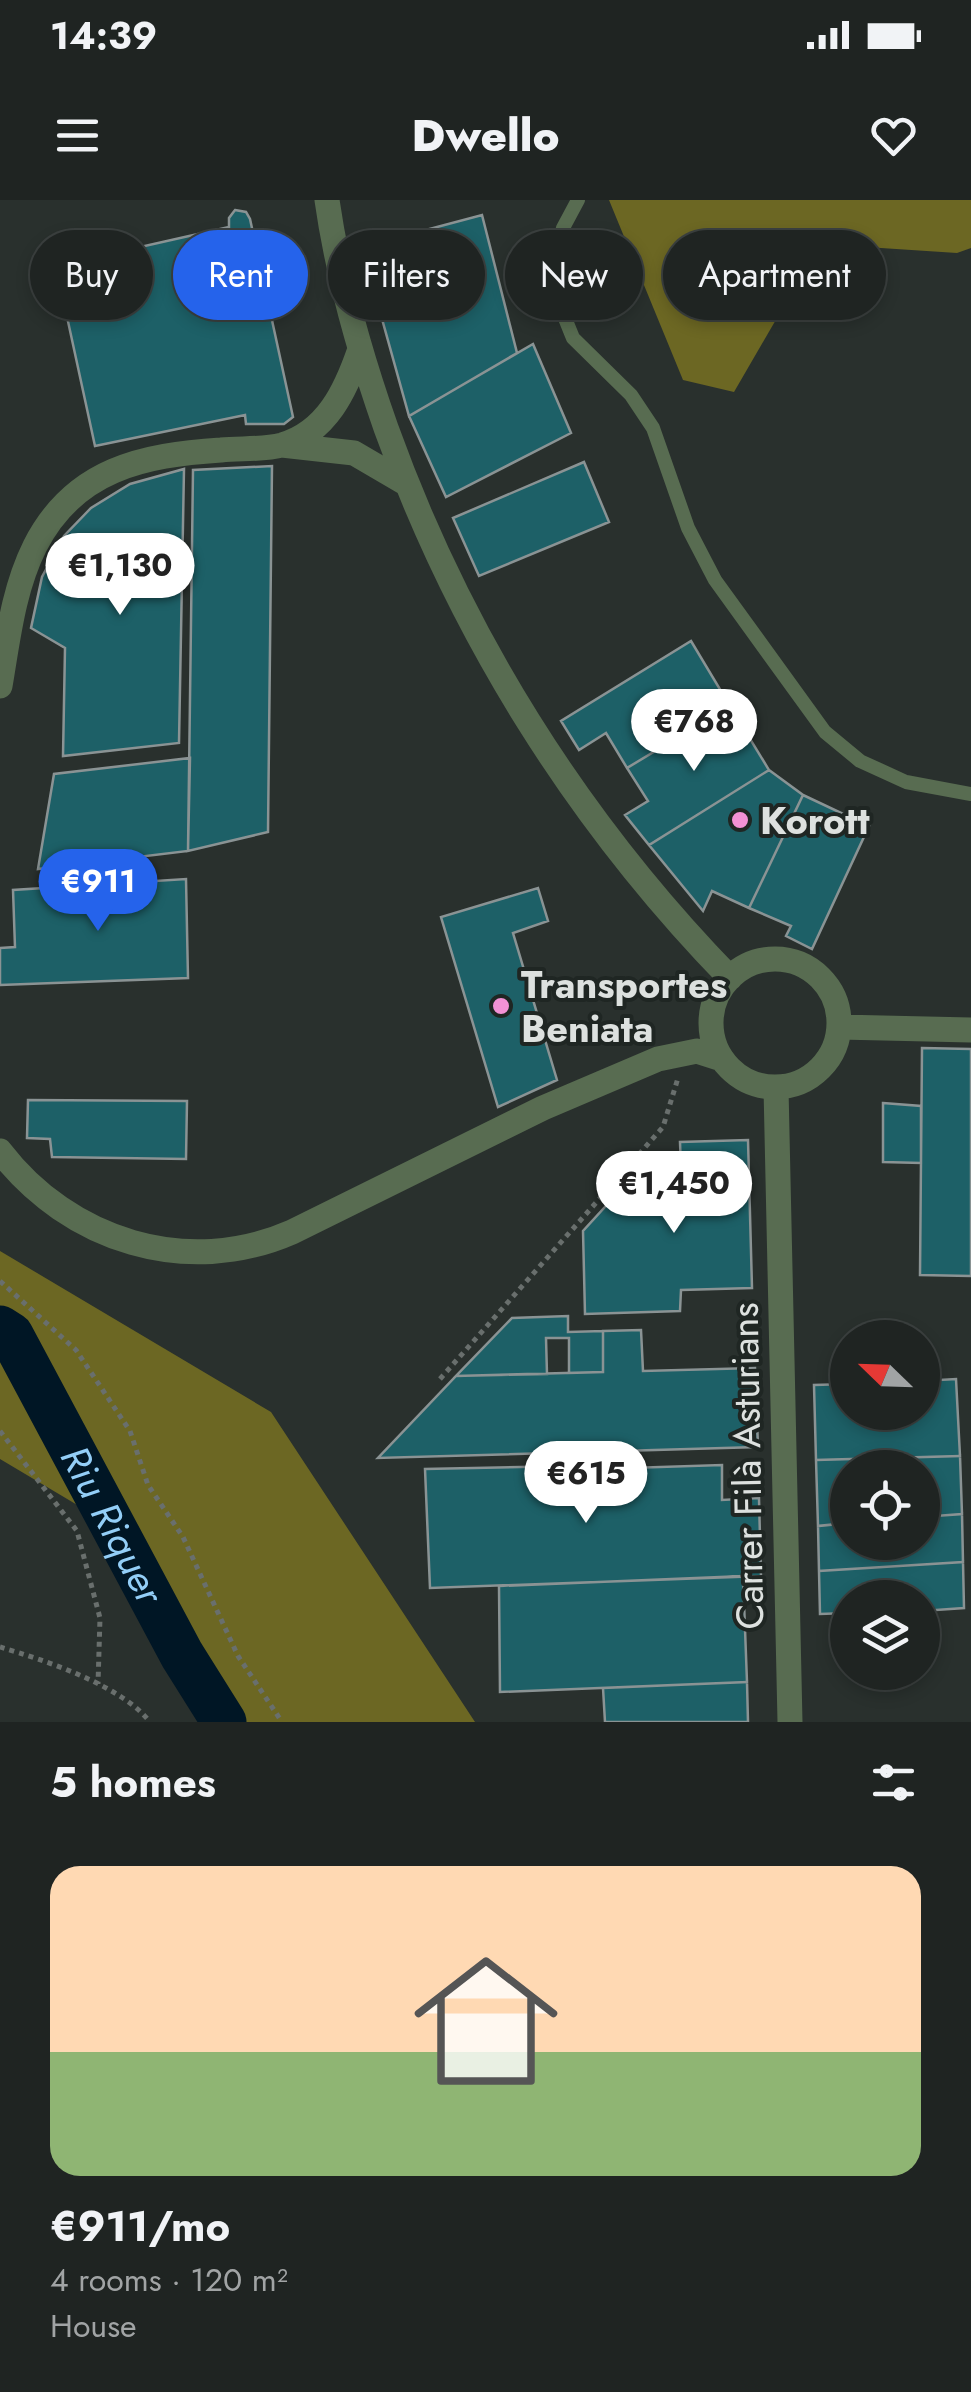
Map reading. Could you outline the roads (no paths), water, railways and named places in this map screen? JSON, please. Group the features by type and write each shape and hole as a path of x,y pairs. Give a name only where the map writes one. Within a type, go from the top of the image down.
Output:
{"street":[{"path":"327,200 360,349 407,484 479,638 542,744 647,888 730,978"},
{"path":"282,445 320,422 338,402 360,349"},
{"path":"0,686 16,597 48,524 76,494 118,468 168,454 282,445 354,453 407,484"},
{"path":"0,1151 37,1191 82,1223 109,1236 167,1251 236,1250 268,1242 306,1225 543,1108 658,1059 697,1050 722,1060 746,1080 776,1088 795,1084 812,1076 836,1046 838,1008 830,990 802,964 764,960 746,966 730,978 717,996 713,1040 722,1060"},
{"path":"840,1027 971,1030"},
{"name":"Carrer Filà Asturians","path":"776,1088 790,1722"}],"lane":[{"path":"578,200 563,228 554,264 556,296 573,338 632,395 653,428 688,528 714,580 824,732 860,761 906,782 971,794"}],"waterway":[{"name":"Riu Riquer","path":"0,1328 11,1335 182,1655 224,1722"}],"place":[{"name":"Korott","path":"740,820"},
{"name":"Transportes Beniata","path":"501,1006"}]}
